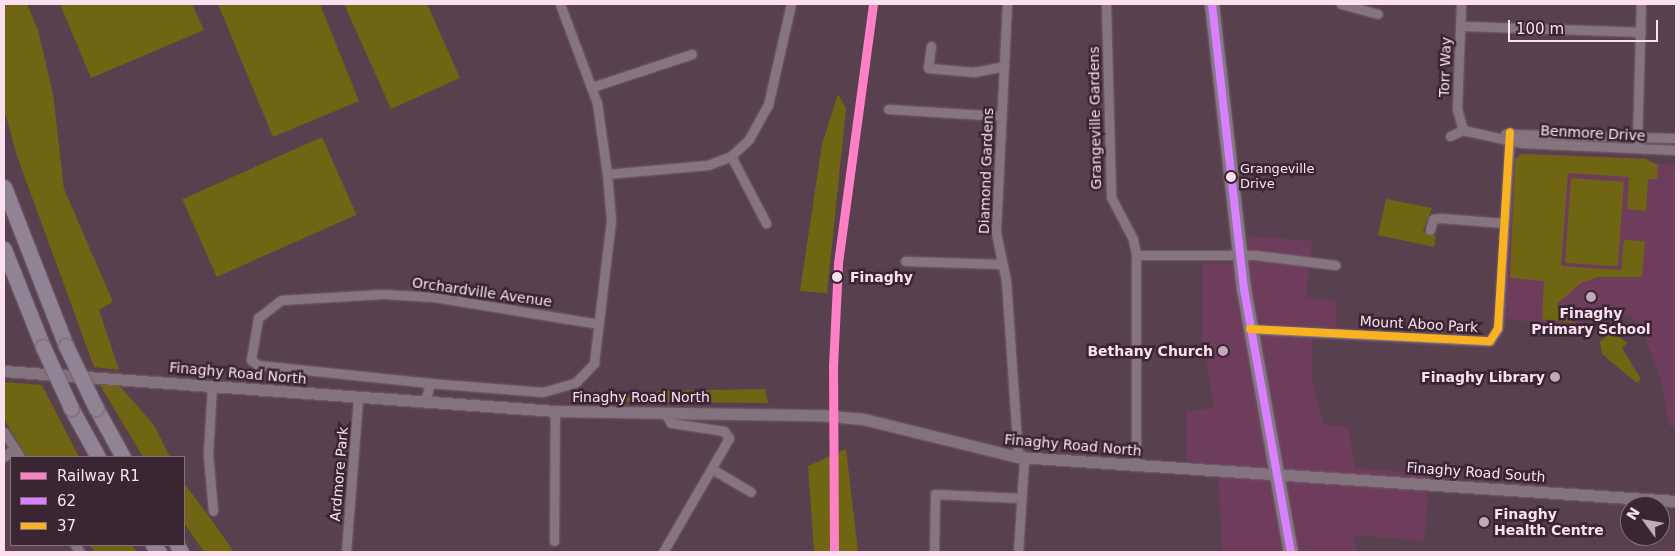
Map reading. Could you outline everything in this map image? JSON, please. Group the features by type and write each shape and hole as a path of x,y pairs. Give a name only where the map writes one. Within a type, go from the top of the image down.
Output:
{"highway":[{"path":"4,186 66,346 96,408 122,456"},
{"path":"4,249 43,347 71,408 97,456"}],"main road":[{"path":"1212,4 1240,256 1250,328 1274,475 1291,552"}],"street":[{"path":"560,4 592,87 607,174 611,220 599,324"},
{"path":"607,174 689,168 731,156 749,140 768,105 790,4"},
{"name":"Diamond Gardens","path":"1007,4 996,233 1001,264 1021,457 1018,552"},
{"name":"Grangeville Gardens","path":"1106,4 1111,197 1133,239 1136,255 1136,466"},
{"path":"1342,4 1378,14"},
{"name":"Torr Way","path":"1461,4 1457,109 1463,130"},
{"path":"1637,148 1641,4"},
{"path":"1460,26 1640,32"},
{"path":"931,46 928,68 974,72 1004,66"},
{"path":"592,87 692,54"},
{"path":"888,109 1001,116"},
{"path":"1430,230 1432,219 1441,218 1504,223 1509,136 1497,136 1463,130 1450,136"},
{"name":"Benmore Drive","path":"1509,136 1676,138"},
{"name":"Benmore Drive","path":"1509,136 1676,150"},
{"path":"731,156 766,223"},
{"name":"Mount Aboo Park","path":"1250,328 1480,342 1495,337 1504,223"},
{"path":"1136,255 1240,256 1335,265"},
{"path":"905,260 1001,264"},
{"name":"Orchardville Avenue","path":"383,294 460,300 599,324 592,368 569,386 516,393 258,365 251,360 258,318 281,300 383,294"},
{"name":"Finaghy Road North","path":"4,371 554,412 778,412 863,419 1021,457 1274,475"},
{"path":"425,403 430,383"},
{"path":"212,386 208,454 213,511"},
{"name":"Ardmore Park","path":"346,552 358,398"},
{"path":"554,412 554,541"},
{"path":"663,552 728,442 727,433 671,423 664,412"},
{"path":"4,432 19,456"},
{"path":"4,457 14,448"},
{"path":"712,469 751,492"},
{"name":"Finaghy Road South","path":"1274,475 1676,501"},
{"path":"934,552 935,494 1021,498"}],"shaded area":[{"path":"4,4 27,4 38,30 53,94 64,189 113,302 99,310 119,370 94,367 17,156 4,109"},
{"path":"60,4 192,4 204,30 91,78"},
{"path":"218,4 320,4 359,101 273,137"},
{"path":"344,4 427,4 460,78 391,109"},
{"path":"838,94 846,108 827,293 800,291 822,144"},
{"path":"322,137 357,215 217,277 182,199"},
{"name":"Finaghy Primary School","path":"1522,153 1646,158 1651,163 1676,165 1676,426 1669,426 1661,380 1641,327 1632,317 1612,312 1585,327 1504,319 1514,159"},
{"path":"1522,154 1645,159 1658,165 1657,179 1648,179 1646,211 1627,209 1629,177 1568,173 1561,266 1621,270 1624,240 1645,241 1642,277 1598,277 1581,283 1557,304 1560,314 1575,323 1542,319 1544,281 1510,278 1515,159"},
{"path":"1571,178 1624,182 1618,266 1565,263"},
{"path":"1386,199 1432,208 1423,231 1436,236 1434,247 1378,235"},
{"path":"1247,236 1312,241 1306,298 1337,301 1336,328 1318,327 1312,341 1312,383 1324,425 1348,426 1355,468 1430,474 1424,541 1353,535 1357,552 1222,552 1218,464 1187,461 1186,411 1214,408 1202,334 1203,263 1250,264"},
{"path":"1611,331 1627,343 1622,348 1641,379 1637,383 1602,354 1600,342"},
{"path":"4,382 42,385 78,456 26,456 4,419"},
{"path":"118,384 154,425 170,456 142,456 100,385"},
{"path":"765,389 768,403 582,401 582,398 649,396 659,391"},
{"path":"846,449 858,552 814,552 808,466"},
{"path":"185,484 234,552 204,552 185,524"},
{"path":"90,546 133,546 137,552 95,552"}],"rail line":[{"name":"R1","path":"834,552 833,366 838,263 873,4"}],"transit line":[{"name":"62","path":"1212,4 1244,289 1291,552"},
{"name":"37","path":"1250,329 1490,341 1498,328 1510,132"}],"place":[{"name":"Grangeville Drive","path":"1231,177"},
{"name":"Finaghy","path":"837,277"},
{"name":"Finaghy Primary School","path":"1591,297"},
{"name":"Bethany Church","path":"1223,351"},
{"name":"Finaghy Library","path":"1555,377"},
{"name":"Finaghy Health Centre","path":"1484,522"}]}
